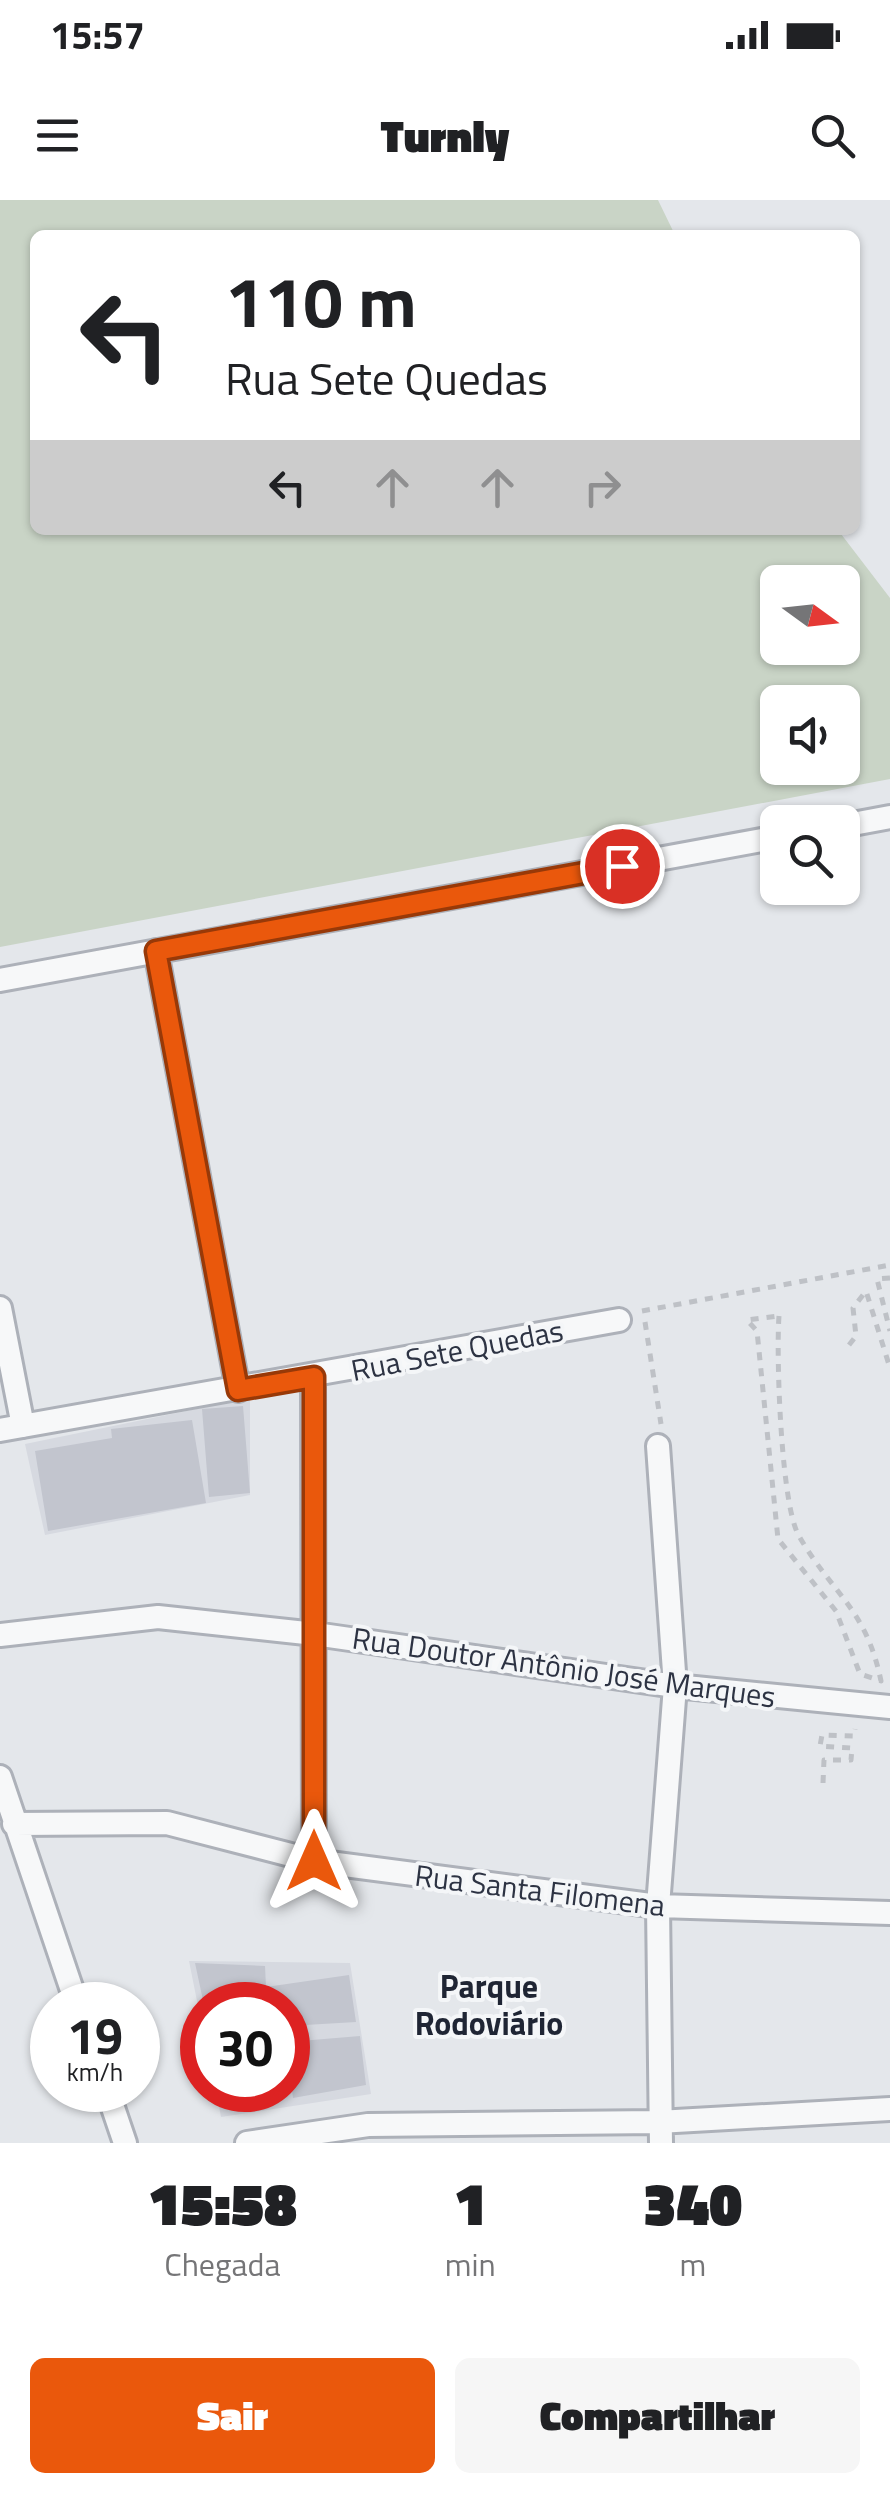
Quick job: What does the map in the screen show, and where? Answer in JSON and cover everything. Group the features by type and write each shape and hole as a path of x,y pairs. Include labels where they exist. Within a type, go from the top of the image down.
{"street":[{"path":"860,823 890,817"},
{"path":"0,980 760,841"},
{"path":"156,951 238,1390"},
{"path":"0,1308 12,1428"},
{"name":"Rua Sete Quedas","path":"12,1428 314,1377 626,1316"},
{"path":"314,1377 314,1861"},
{"path":"658,1446 674,1686 658,1906 659,2132"},
{"name":"Rua Doutor Antônio José Marques","path":"0,1634 158,1616 315,1634 674,1686 890,1707"},
{"path":"0,1777 70,1982"},
{"name":"Rua Santa Filomena","path":"14,1824 167,1823 314,1861 658,1906 890,1913"},
{"path":"246,2143 368,2126 659,2132 890,2109"},
{"path":"115,2112 126,2143"}],"path":[{"path":"626,1316 890,1265"},
{"path":"890,1278 877,1279 890,1331"},
{"path":"849,1344 856,1336 853,1308 866,1290 876,1334 890,1368"},
{"path":"626,1316 644,1321 653,1350 662,1431 658,1446"},
{"path":"779,1316 779,1395 796,1532 851,1604 873,1642 881,1680 860,1674 836,1611 778,1539 757,1332 747,1320 779,1316"},
{"path":"823,1783 824,1760 851,1760 852,1748 820,1746 822,1735 854,1736 856,1722 841,1721"}],"shaded area":[{"path":"250,1398 250,1495 45,1535 25,1444"},
{"path":"189,1961 350,1963 371,2094 310,2103 310,1982 193,1982"},
{"path":"220,2112 254,2112 221,2117"}],"green space":[{"path":"0,200 658,200 673,230 30,230 30,535 842,535 890,598 890,779 860,785 860,685 760,685 760,785 858,785 0,947"}],"building":[{"path":"243,1406 250,1493 209,1497 202,1409"},
{"path":"192,1420 206,1503 48,1531 35,1451 112,1438 111,1429"},
{"path":"195,1963 265,1966 266,1982 199,1982"},
{"path":"349,1975 356,2022 310,2025 310,1982 301,1982"},
{"path":"360,2036 366,2085 310,2095 310,2040"}],"district":[{"name":"Parque Rodoviário","path":"489,2004"}],"route":[{"path":"314,1861 314,1377 238,1390 156,951 622,866"}]}
